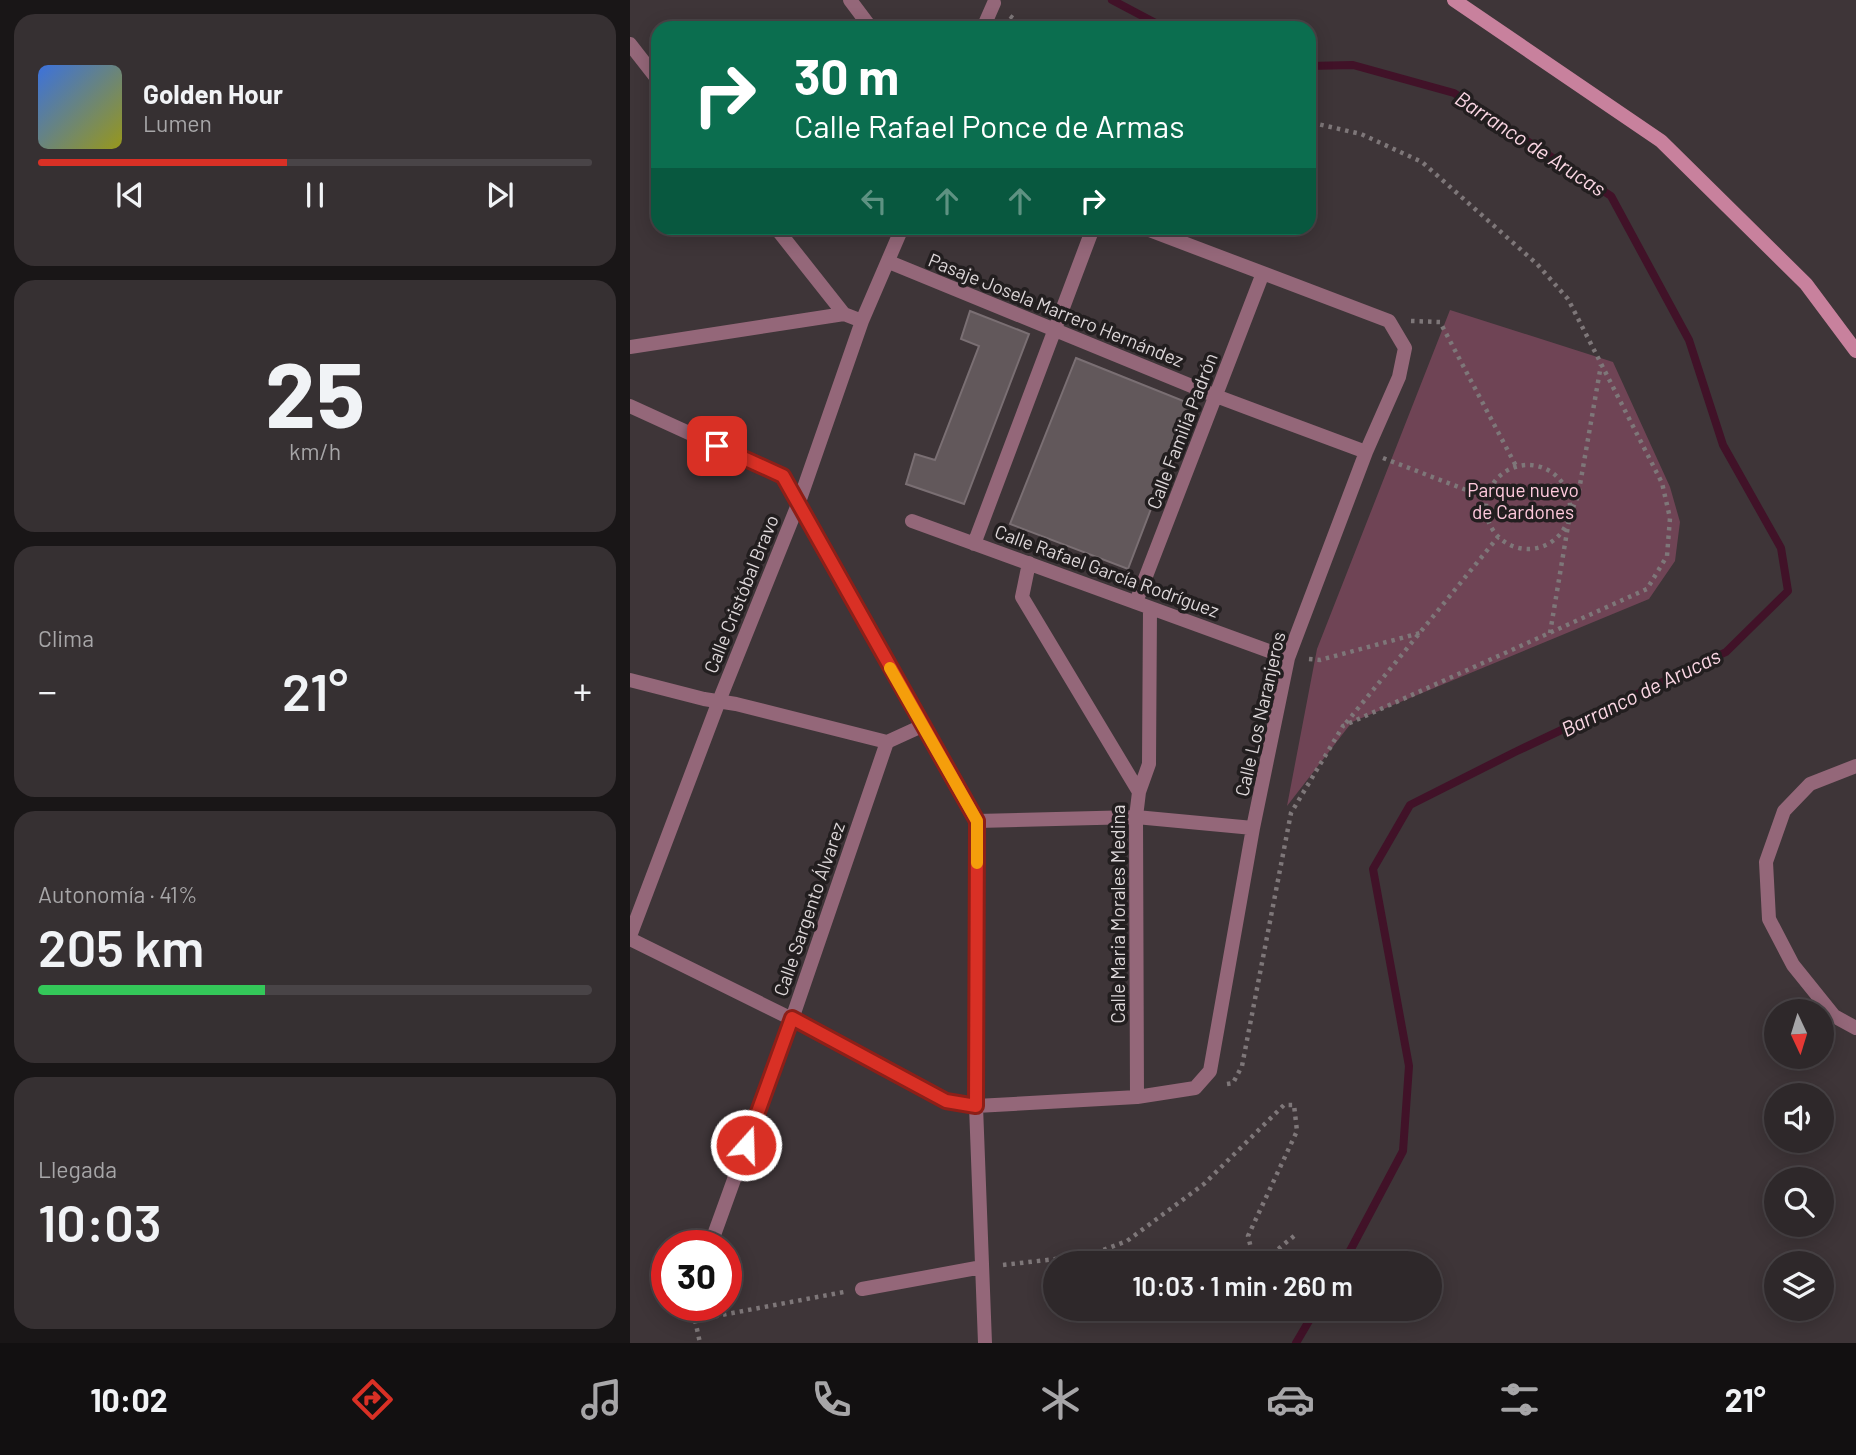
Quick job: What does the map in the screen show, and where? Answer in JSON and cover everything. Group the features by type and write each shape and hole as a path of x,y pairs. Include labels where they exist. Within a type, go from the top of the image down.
{"street":[{"path":"850,0 866,21"},
{"path":"1454,0 1661,141 1806,284 1856,351"},
{"path":"986,21 994,3"},
{"path":"630,44 651,71"},
{"path":"782,235 844,314"},
{"name":"Calle Cristóbal Bravo","path":"630,938 719,701 799,502 862,321 899,235"},
{"path":"975,544 1090,235"},
{"path":"1163,235 1389,321"},
{"name":"Pasaje Josela Marrero Hernández","path":"889,262 1216,396 1366,452"},
{"name":"Calle Familia Padrón","path":"1143,605 1216,396 1263,273"},
{"path":"630,347 844,314 862,321"},
{"name":"Calle Los Naranjeros","path":"1195,1088 1210,1070 1253,828 1288,658 1366,452 1399,377 1405,348 1389,321"},
{"path":"630,406 783,476 977,821 976,1106 985,1343"},
{"name":"Calle Rafael García Rodríguez","path":"912,521 1288,658"},
{"path":"1029,563 1022,597 1139,792"},
{"name":"Calle Maria Morales Medina","path":"1137,1097 1136,817 1139,792 1149,764 1143,605"},
{"path":"630,680 887,742 922,726"},
{"name":"Calle Sargento Álvarez","path":"716,1230 887,742"},
{"path":"1856,766 1810,784 1784,811 1766,862 1769,919 1793,965 1834,1016 1856,1028"},
{"path":"977,821 1136,817 1253,828"},
{"path":"630,938 792,1018 946,1101 976,1106 1137,1097 1195,1088"},
{"path":"862,1289 982,1267"}],"path":[{"path":"1316,123 1361,134 1422,162 1537,264 1568,299 1662,483 1670,518 1667,556 1647,589 1343,726"},
{"path":"1389,321 1440,322 1516,467"},
{"path":"1550,633 1570,514 1571,500 1566,486 1557,475 1544,468 1530,465 1516,467 1497,478 1487,498 1486,512 1490,526 1498,537 1509,545 1522,550 1535,550 1558,537 1566,527 1570,514 1578,496 1601,364"},
{"path":"1366,452 1487,498"},
{"path":"1195,1088 1233,1083 1242,1066 1291,813 1343,726 1498,537"},
{"path":"1288,658 1320,660 1420,633"},
{"path":"982,1267 1090,1255 1127,1241 1204,1184 1284,1105 1294,1105 1297,1131 1248,1236 1253,1256 1271,1255 1294,1236"},
{"path":"742,1311 862,1289"},
{"path":"695,1321 700,1343"}],"green space":[{"name":"Parque nuevo de Cardones","path":"1450,310 1613,362 1670,487 1680,522 1675,561 1649,599 1352,722 1287,806 1317,649"}],"building":[{"path":"970,311 1029,334 964,504 906,484 915,454 935,460 979,346 961,339"},
{"path":"1076,358 1191,404 1128,569 1010,524"}],"waterway":[{"name":"Barranco de Arucas","path":"1112,0 1152,21"},
{"name":"Barranco de Arucas","path":"1316,66 1353,65 1454,93 1611,196 1689,340 1723,445 1781,548 1788,591 1726,652 1410,805 1373,869 1409,1066 1403,1151 1350,1251"},
{"name":"Barranco de Arucas","path":"1296,1343 1309,1321"}],"slow traffic":[{"path":"890,668 977,821 977,863"}],"route":[{"path":"717,446 783,476 977,821 976,1106 946,1101 792,1018 746,1145"}]}
